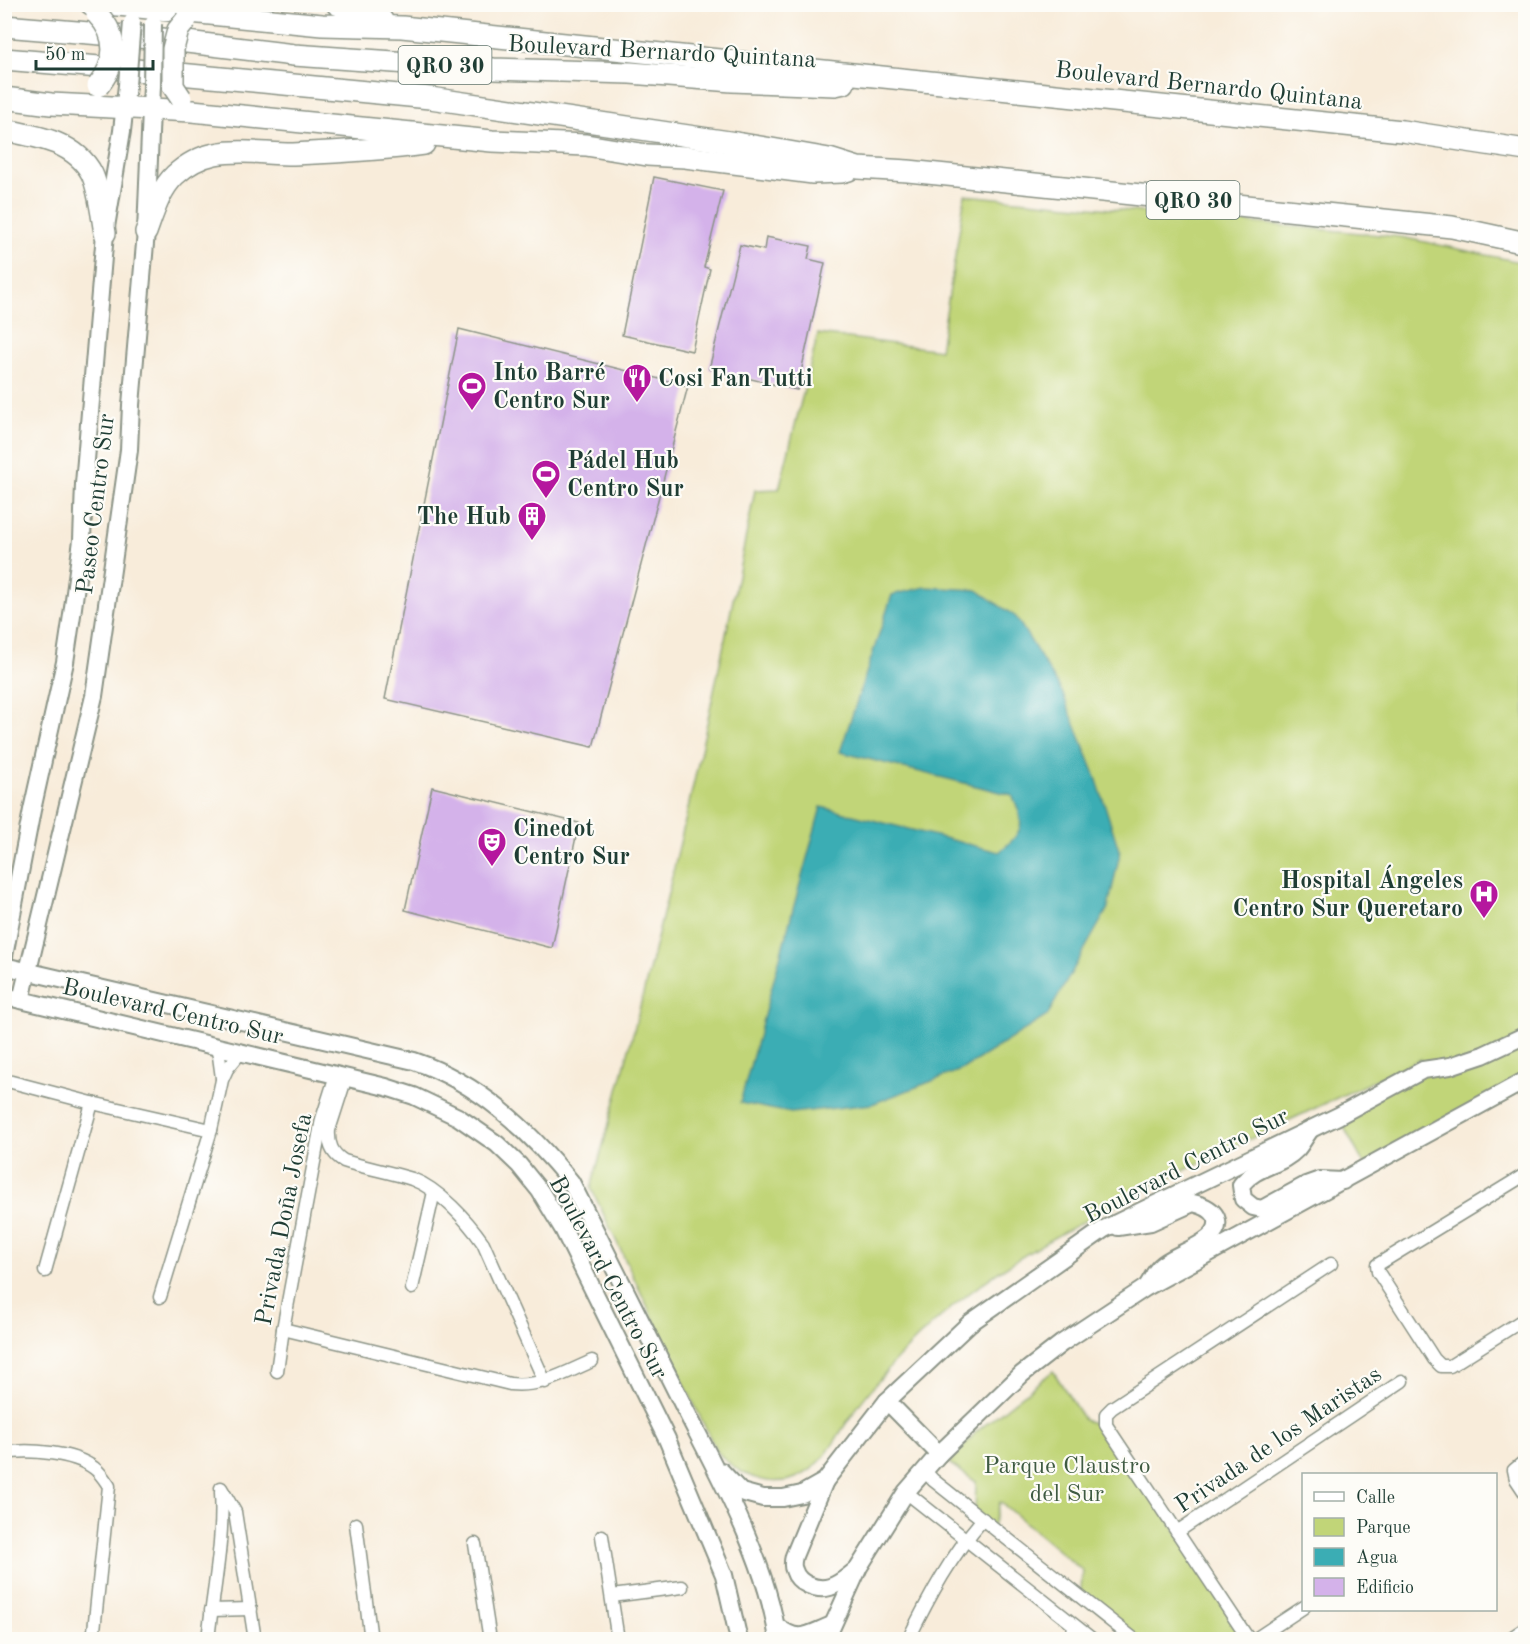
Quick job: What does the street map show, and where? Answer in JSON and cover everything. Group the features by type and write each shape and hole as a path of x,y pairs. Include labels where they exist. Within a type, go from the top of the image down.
{"highway":[{"name":"Boulevard Bernardo Quintana","path":"74,4 94,9 194,17 322,25 402,27 1390,129 1526,150"},
{"path":"337,4 402,27"},
{"path":"51,104 69,94 98,86 105,78 111,63 113,43 111,33 94,9"},
{"path":"187,105 173,86 173,49 178,30 194,17"},
{"name":"Boulevard Bernardo Quintana","path":"4,26 162,39 294,55 494,69 630,73 732,81 835,85 886,76"},
{"name":"QRO 30","path":"4,59 430,98 736,143 829,159 858,168 908,171 1452,227 1526,243"},
{"name":"QRO 30","path":"4,98 51,104 151,110 187,105 451,137 586,145 647,155 685,157 813,172 842,172 858,168"},
{"path":"4,130 41,137 57,143 83,161 93,176 105,233"},
{"path":"146,232 162,193 173,176 194,161 212,154 332,152 414,145 451,137"}],"street":[{"name":"Paseo Centro Sur","path":"6,948 9,916 65,663 82,540 84,484 105,233 127,85 143,12"},
{"name":"Paseo Centro Sur","path":"21,1000 94,696 129,450 146,232 152,85 143,12"},
{"path":"6,948 34,942"},
{"name":"Boulevard Centro Sur","path":"4,966 414,1061 452,1078 484,1098 523,1129 571,1182 710,1459 757,1560 772,1605 777,1633 800,1638 829,1632 860,1567 906,1492 924,1470 1022,1374 1062,1343 1145,1288 1523,1087"},
{"name":"Boulevard Centro Sur","path":"4,996 341,1076 414,1096 458,1117 497,1144 519,1165 540,1191 563,1229 667,1439 724,1575 739,1640"},
{"name":"Boulevard Centro Sur","path":"710,1459 741,1492 763,1498 783,1498 802,1494 825,1481 887,1401 970,1323 1104,1228 1423,1071 1450,1066 1483,1055 1526,1035"},
{"path":"216,1046 222,1080"},
{"path":"160,1297 211,1130 222,1080 241,1052"},
{"name":"Privada Doña Josefa","path":"341,1076 329,1130 329,1138 337,1157 344,1161 414,1180 434,1192"},
{"name":"Privada Doña Josefa","path":"278,1371 283,1329 322,1119 341,1076"},
{"path":"4,1080 211,1130"},
{"path":"45,1271 92,1102"},
{"path":"1311,1128 1297,1149 1250,1175 1241,1185 1243,1199 1253,1207 1262,1209 1320,1180 1343,1181"},
{"path":"1526,1174 1377,1265 1378,1272 1434,1359 1441,1366 1450,1366 1526,1318"},
{"path":"412,1288 434,1192 469,1223 483,1243 545,1382"},
{"path":"1104,1228 1151,1222 1193,1203 1204,1206 1215,1216 1217,1227 1212,1237 1160,1266 1145,1288"},
{"path":"1249,1640 1106,1425 1106,1414 1330,1264"},
{"path":"283,1329 510,1384 527,1386 545,1382 591,1361"},
{"name":"Privada de los Maristas","path":"1177,1532 1402,1381"},
{"path":"887,1401 939,1454"},
{"path":"4,1453 35,1451 78,1459 95,1468 110,1486 93,1640"},
{"path":"1526,1460 1514,1470 1516,1479 1526,1494"},
{"path":"924,1470 933,1480 1135,1640"},
{"path":"825,1481 794,1556 793,1568 797,1577 805,1584 825,1588 842,1582 860,1567"},
{"path":"208,1640 221,1550 221,1488 235,1512 255,1640"},
{"path":"906,1492 1093,1640"},
{"path":"908,1640 926,1605 966,1539 983,1519"},
{"path":"356,1524 371,1640"},
{"path":"602,1536 618,1640"},
{"path":"476,1544 490,1640"},
{"path":"612,1596 682,1587"},
{"path":"1254,1640 1302,1608"},
{"path":"211,1610 251,1609"},
{"path":"1067,1640 1076,1627"},
{"path":"1508,1640 1526,1628"}],"green space":[{"path":"965,195 1401,237 1525,263 1525,1080 1366,1168 1338,1116 1422,1071 1421,1059 1221,1153 1084,1221 1037,1247 993,1276 923,1333 865,1397 825,1455 812,1469 792,1479 768,1481 744,1473 724,1459 716,1450 591,1188 660,928 720,665 755,490 779,489 818,334 940,350"},
{"name":"Parque Claustro del Sur","path":"1053,1371 1084,1420 1104,1426 1249,1639 1135,1639 1080,1596 1083,1571 1000,1502 993,1526 975,1513 976,1482 949,1463 976,1432"}],"water":[{"path":"925,587 977,590 1016,617 1062,692 1096,777 1120,853 1108,908 1047,1016 961,1070 872,1104 791,1113 740,1103 821,807 999,852 1018,833 1021,820 1012,795 840,752 892,595"}],"building":[{"path":"654,177 723,191 704,267 710,269 692,351 622,335"},
{"path":"766,237 811,246 808,259 825,263 797,390 709,369 740,245 764,250"},
{"name":"The Hub","path":"459,329 688,386 593,747 385,699"},
{"name":"Cinedot Centro Sur","path":"432,787 579,823 552,948 405,910"}],"place":[{"name":"Cosi Fan Tutti","path":"637,404"},
{"name":"Into Barré Centro Sur","path":"472,412"},
{"name":"Pádel Hub Centro Sur","path":"546,500"},
{"name":"The Hub","path":"532,542"},
{"name":"Cinedot Centro Sur","path":"492,868"},
{"name":"Hospital Ángeles Centro Sur Queretaro","path":"1484,920"}]}
